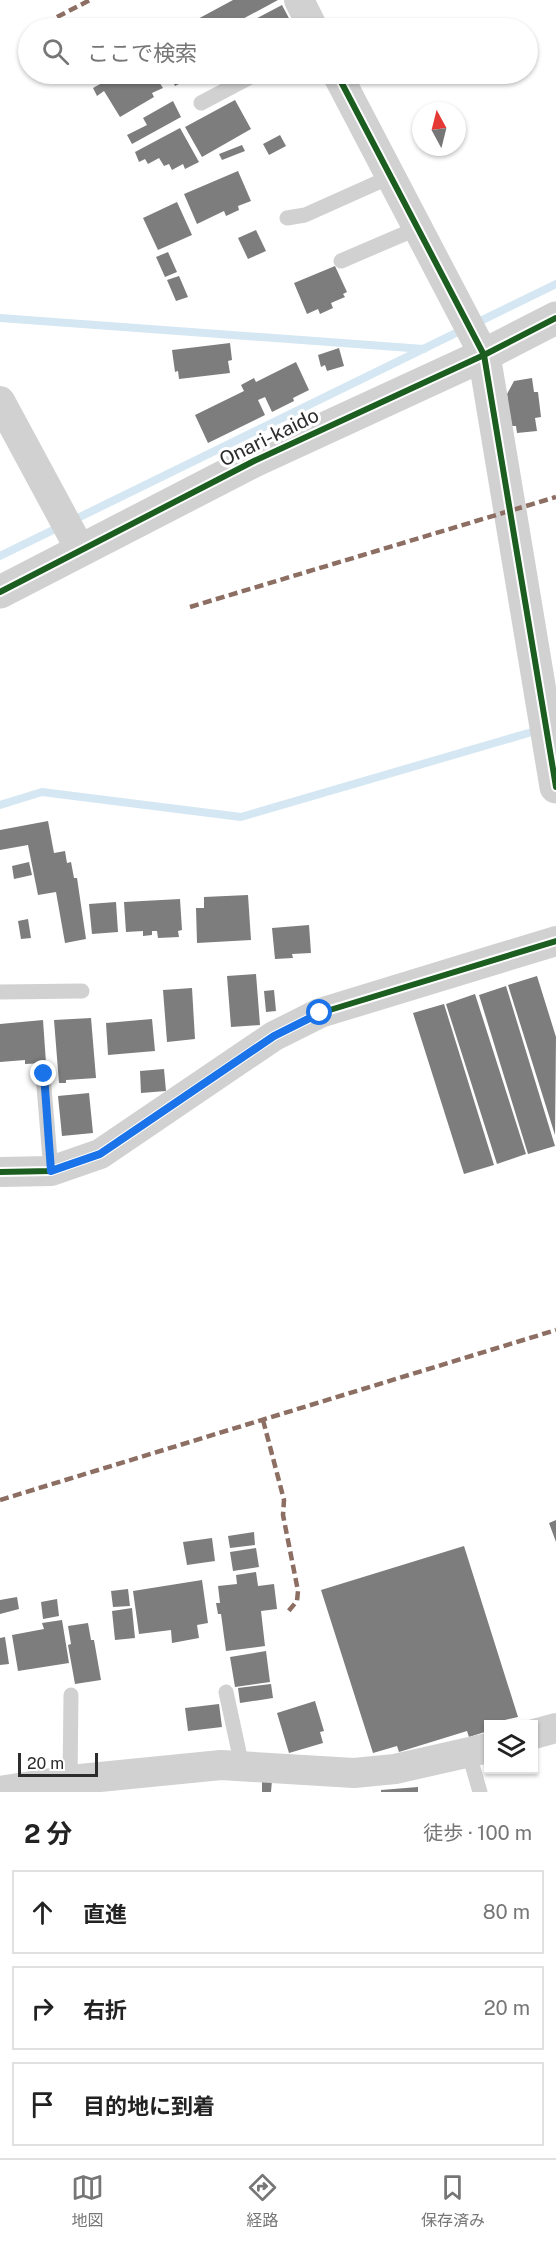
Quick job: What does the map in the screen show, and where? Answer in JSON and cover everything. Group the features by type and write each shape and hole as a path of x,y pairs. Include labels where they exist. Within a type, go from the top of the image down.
{"street":[{"path":"299,0 308,18"},
{"path":"342,84 484,355 556,787"},
{"name":"Onari-kaido","path":"0,592 254,461 484,355 556,318"},
{"path":"0,401 81,551"},
{"path":"0,1172 51,1171 100,1154 274,1036 320,1013 556,941"},
{"path":"538,1733 556,1728"},
{"path":"0,1791 70,1780 221,1765 354,1773 395,1769 479,1751"}],"lane":[{"path":"201,104 238,84"},
{"path":"287,218 305,215 390,177"},
{"path":"341,261 418,228"},
{"path":"0,992 82,991"},
{"path":"44,1074 51,1171"},
{"path":"226,1692 242,1766"},
{"path":"70,1780 71,1695"},
{"path":"479,1751 480,1792"}],"building":[{"path":"233,0 278,0 245,18 200,18"},
{"path":"282,5 289,18 257,18"},
{"path":"100,84 160,84 163,88 152,93 154,97 120,117 104,91 97,96 93,88"},
{"path":"235,100 251,129 202,157 185,127"},
{"path":"173,101 181,117 132,144 127,135 147,125 143,118"},
{"path":"180,128 199,162 185,169 183,164 172,170 169,164 164,166 159,158 148,164 145,159 139,162 135,152"},
{"path":"280,135 286,146 269,155 263,144"},
{"path":"242,145 245,151 222,160 219,154"},
{"path":"238,171 251,201 238,206 239,210 226,216 224,211 197,224 184,194"},
{"path":"177,202 192,235 158,250 143,218"},
{"path":"256,230 266,251 248,259 238,238"},
{"path":"168,252 177,272 165,277 156,257"},
{"path":"335,266 347,292 343,294 345,297 331,303 333,308 320,314 318,309 307,314 294,283"},
{"path":"179,276 188,297 176,301 167,280"},
{"path":"230,343 232,360 228,361 230,373 179,379 178,371 175,372 172,350"},
{"path":"339,348 344,366 327,371 325,365 321,367 318,355"},
{"path":"296,362 309,390 272,412 265,397 258,400 265,415 208,443 195,415 244,391 241,385 254,378 256,382"},
{"path":"532,378 534,392 538,392 541,417 535,418 537,431 517,433 516,426 511,426 507,394 514,381"},
{"path":"48,821 54,853 65,851 67,863 71,862 74,878 77,878 86,939 65,943 56,892 38,895 28,845 0,850 0,830"},
{"path":"29,862 32,875 14,879 12,866"},
{"path":"248,895 251,940 197,943 196,908 204,908 204,897"},
{"path":"180,899 182,930 178,931 179,937 158,938 157,931 152,931 152,935 143,936 143,931 126,932 124,902"},
{"path":"116,902 118,932 92,934 89,904"},
{"path":"28,919 31,938 21,939 18,921"},
{"path":"309,925 311,953 292,954 293,958 275,959 272,928"},
{"path":"256,974 260,1025 231,1027 227,976"},
{"path":"537,976 556,1037 555,1135 508,985"},
{"path":"506,986 555,1146 528,1154 479,995"},
{"path":"192,988 195,1039 167,1042 163,990"},
{"path":"274,990 276,1011 266,1012 264,991"},
{"path":"475,994 526,1154 497,1164 446,1004"},
{"path":"444,1004 494,1165 464,1174 413,1013"},
{"path":"91,1018 96,1078 66,1080 66,1083 59,1083 54,1020"},
{"path":"152,1019 155,1051 108,1055 106,1023"},
{"path":"43,1020 46,1063 25,1064 25,1060 0,1062 0,1024"},
{"path":"164,1069 166,1091 141,1093 140,1071"},
{"path":"89,1093 93,1133 62,1136 58,1096"},
{"path":"556,1520 556,1542 549,1523"},
{"path":"254,1532 255,1545 230,1548 228,1536"},
{"path":"212,1538 215,1561 187,1565 183,1542"},
{"path":"464,1546 518,1717 505,1720 484,1720 484,1732 469,1737 467,1731 399,1752 397,1746 373,1753 321,1590"},
{"path":"256,1548 259,1567 233,1571 230,1552"},
{"path":"256,1572 258,1586 274,1584 277,1609 261,1611 265,1646 226,1651 221,1614 218,1614 216,1603 220,1603 218,1586 237,1584 236,1575"},
{"path":"202,1580 208,1623 197,1625 199,1638 172,1643 171,1630 139,1634 133,1591"},
{"path":"128,1589 130,1606 113,1607 111,1591"},
{"path":"17,1597 19,1609 0,1614 0,1600"},
{"path":"57,1599 59,1616 43,1619 41,1602"},
{"path":"132,1608 135,1638 115,1640 112,1611"},
{"path":"62,1620 69,1663 18,1671 12,1635 44,1629 42,1623"},
{"path":"88,1623 91,1640 94,1640 101,1680 75,1684 68,1645 71,1644 68,1626"},
{"path":"5,1637 9,1664 0,1665 0,1638"},
{"path":"266,1651 270,1682 235,1687 230,1657"},
{"path":"271,1684 273,1698 240,1703 238,1688"},
{"path":"315,1701 324,1731 320,1732 323,1743 289,1753 277,1713"},
{"path":"219,1704 222,1727 188,1731 185,1708"},
{"path":"262,1780 272,1780 271,1792 262,1792"},
{"path":"418,1787 418,1792 381,1792 381,1790"}],"waterway":[{"path":"0,556 556,284"},
{"path":"0,318 424,349"},
{"path":"0,805 42,792 241,817 532,732 538,737"}],"marked path":[{"path":"57,17 90,0"},
{"path":"190,607 556,497"},
{"path":"0,1500 556,1330"},
{"path":"263,1420 284,1500 283,1515 298,1591 297,1601 286,1614"}],"cycle path":[{"path":"342,84 484,355 556,787"},
{"path":"0,592 254,461 484,355 556,318"},
{"path":"0,1172 51,1171 100,1154 274,1036 320,1013 556,941"}],"route":[{"path":"44,1074 51,1171 100,1154 274,1036 320,1013"}]}
